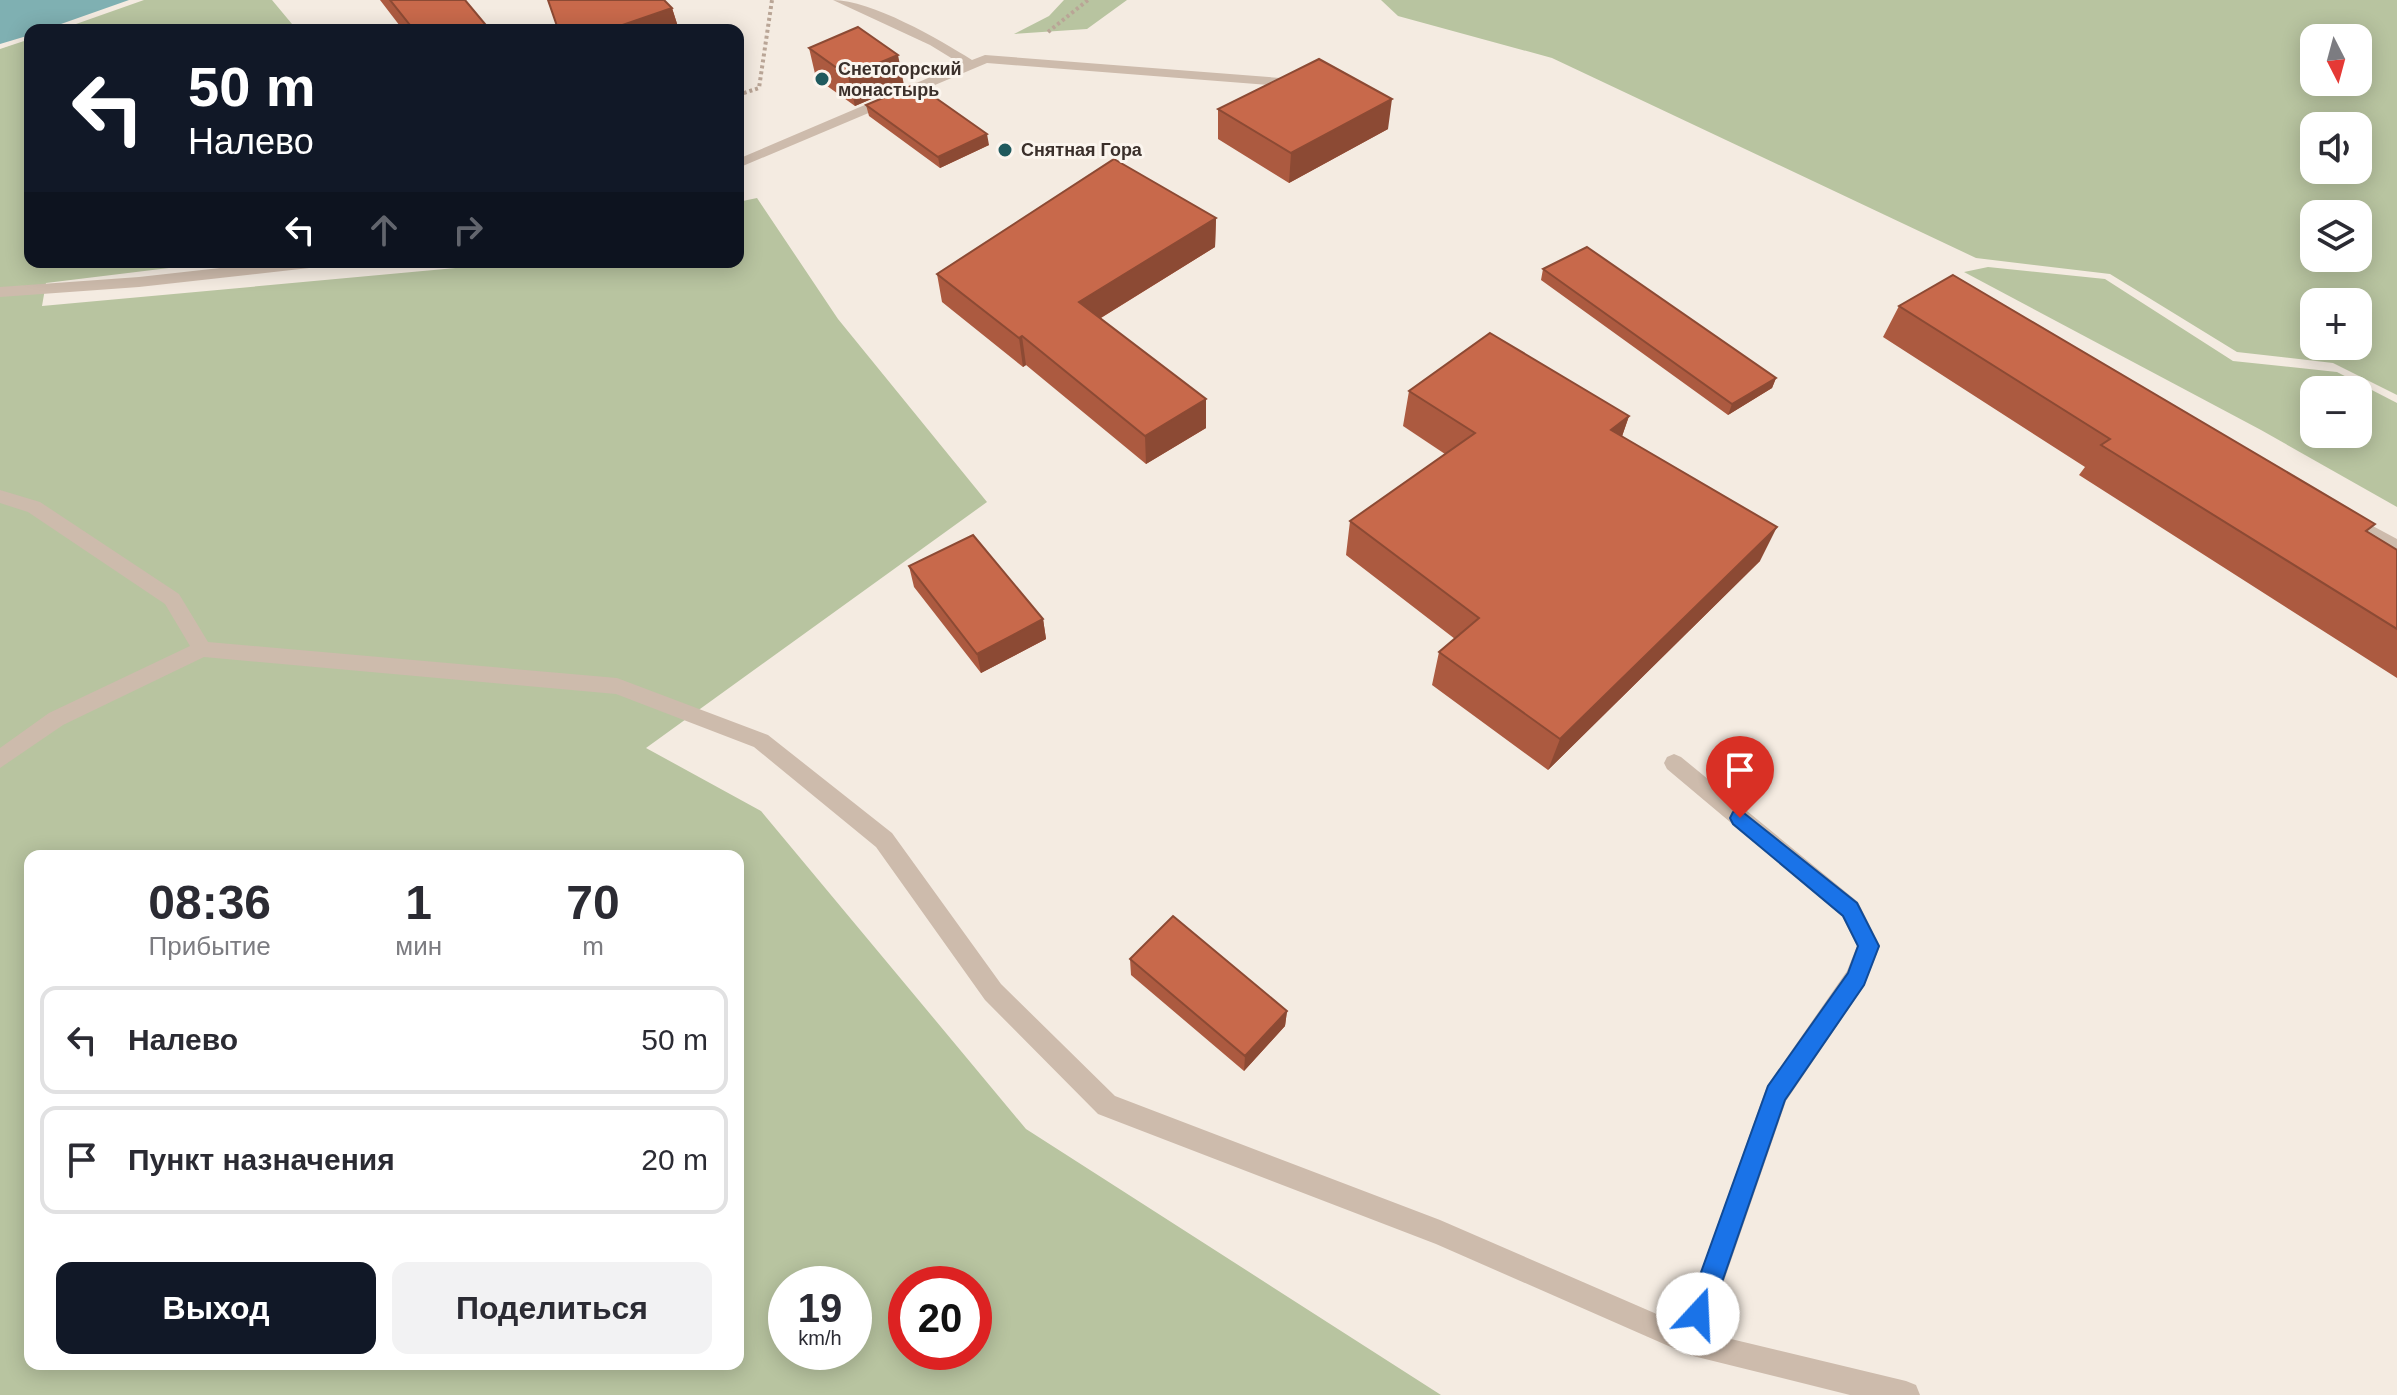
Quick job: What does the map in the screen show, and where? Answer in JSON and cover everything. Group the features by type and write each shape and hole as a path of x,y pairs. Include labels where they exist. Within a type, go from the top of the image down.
{"lane":[{"path":"839,0 935,42 971,65"},
{"path":"744,161 985,59 1294,83"},
{"path":"0,292 139,282 264,268"},
{"path":"0,496 34,507 172,599 202,649"},
{"path":"2330,509 2397,547"},
{"path":"0,759 56,719 202,649 617,686 761,741 884,840 993,992 1107,1105 1440,1233 1689,1342 1906,1395"},
{"path":"1674,763 1850,909 1869,946 1856,978 1776,1094 1689,1342"}],"path":[{"path":"744,93 759,88 772,0"}],"green space":[{"path":"144,0 272,0 292,24 76,24"},
{"path":"1064,0 1127,0 1087,29 1014,34 1049,16"},
{"path":"1381,0 2397,0 2397,395 2372,382 2372,376 2359,376 2333,363 2307,360 2372,360 2372,288 2300,288 2300,359 2237,352 2110,274 1976,258 1552,58 1398,16"},
{"path":"24,41 24,268 169,268 46,283 42,306 457,268 744,268 744,201 757,198 838,319 987,502 646,748 761,811 1026,1129 1441,1395 0,1395 0,49"},
{"path":"1988,267 2105,279 2233,361 2337,372 2345,376 2300,376 2300,448 2372,448 2372,390 2397,403 2397,507 2261,430 1964,272"}],"water":[{"path":"0,0 129,0 61,24 24,24 24,37 0,44"}],"building":[{"path":"390,0 465,0 485,24 409,24"},
{"path":"548,0 664,0 672,8 625,24 556,24"},
{"path":"858,27 898,55 848,76 809,48"},
{"path":"1319,59 1392,99 1291,153 1218,109"},
{"path":"916,84 987,134 938,157 866,105"},
{"path":"1114,159 1216,218 1079,302 1206,399 1145,436 1022,336 1019,338 937,274"},
{"path":"1587,247 1776,378 1732,404 1543,269"},
{"path":"1953,275 2375,524 2366,531 2397,550 2397,629 2101,445 2110,439 1899,306"},
{"path":"1490,333 1629,416 1611,430 1777,527 1560,739 1439,652 1479,618 1350,521 1475,433 1409,391"},
{"path":"973,535 1043,619 977,654 909,566"},
{"path":"1173,916 1287,1011 1245,1056 1130,959"}],"place":[{"name":"Снетогорский монастырь","path":"822,79"},
{"name":"Снятная Гора","path":"1005,150"}],"route":[{"path":"1698,1314 1776,1094 1856,978 1869,946 1850,909 1740,818"}]}
